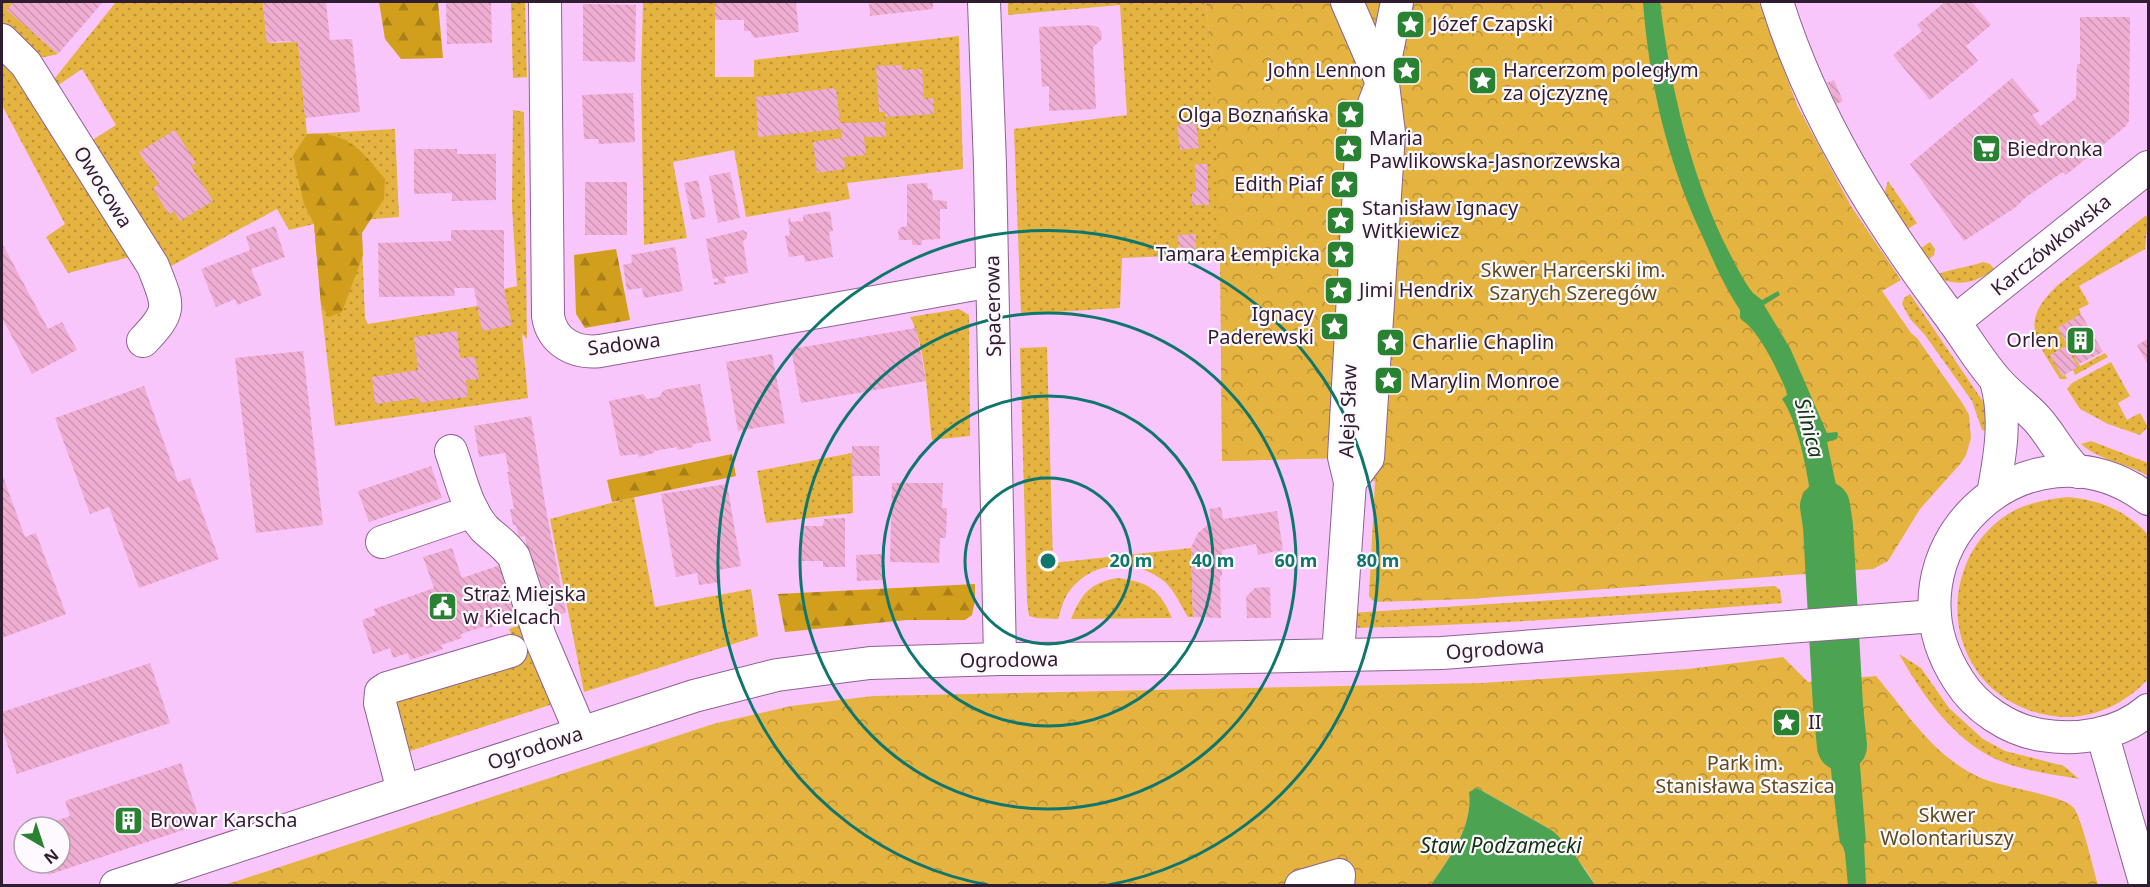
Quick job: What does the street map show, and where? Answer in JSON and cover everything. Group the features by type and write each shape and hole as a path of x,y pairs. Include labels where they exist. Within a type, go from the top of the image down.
{"street":[{"name":"Sadowa","path":"546,2 548,316 552,330 564,343 590,352 600,351 992,281"},
{"name":"Spacerowa","path":"984,2 990,165 1000,659"},
{"path":"1373,2 1360,30 1382,83"},
{"name":"Aleja Sław","path":"1338,655 1350,482 1344,457 1362,135 1382,83 1390,41 1373,2"},
{"path":"1777,2 1802,70 1858,183 1877,214 1996,381 2038,420 2078,472"},
{"name":"Owocowa","path":"2,40 26,64 153,266 166,310 160,322 143,341"},
{"name":"Karczówkowska","path":"1954,322 2148,167"},
{"path":"1993,494 2000,455 2002,423 2000,394 1996,381"},
{"path":"451,450 473,511 485,528 506,546 514,557 540,637 581,733"},
{"path":"2148,499 2112,479 2078,472 2055,472 2035,476 1993,494 1968,516 1946,548 1935,585 1935,616 1940,644 1949,666 1962,687 1983,708 2008,724 2034,734 2072,738 2103,733 2128,723 2148,711"},
{"path":"382,542 473,511"},
{"name":"Ogrodowa","path":"116,885 694,696 777,675 870,663 1442,653 1935,616"},
{"path":"403,791 380,703 381,692 387,688 511,651"},
{"path":"2103,733 2146,885"},
{"path":"1301,885 1339,875 1338,885"}],"green space":[{"path":"2,2 14,2 7,10 58,54 40,58 29,44 2,22"},
{"path":"116,2 263,2 267,43 298,42 307,134 395,129 399,217 361,220 365,318 368,324 477,306 504,289 517,286 512,207 513,110 524,112 527,339 522,334 528,398 335,426 314,224 289,230 277,209 162,271 88,143 116,125 82,69 54,88 51,83"},
{"path":"379,2 438,2 443,58 401,59 385,39"},
{"path":"511,2 525,2 527,77 513,78"},
{"path":"643,2 715,2 715,77 754,77 754,60 959,36 963,169 847,183 850,199 746,217 734,150 673,162 687,238 644,245 641,78"},
{"path":"1008,2 1206,2 1212,69 1335,458 1222,461 1220,254 1122,258 1120,308 1021,314 1014,129 1127,115 1120,5 1008,15"},
{"name":"Skwer Harcerski im. Szarych Szeregów","path":"1206,2 1759,2 1797,105 1851,206 1901,280 1882,291 1969,415 1971,438 1966,455 1920,509 1888,561 1873,569 1469,599 1374,602 1369,596 1375,481 1334,482 1335,458 1222,461 1221,254 1215,106"},
{"path":"2,57 10,64 130,257 68,273 46,237 65,224 2,105"},
{"path":"307,134 321,134 344,139 360,151 385,179 384,199 362,233 363,255 342,312 329,317 321,305 314,224 304,204 293,156"},
{"path":"1888,181 1917,223 1908,229 1921,248 1930,242 1935,249 1934,255 1922,265 1884,195"},
{"path":"2145,216 2148,217 2145,249 2079,286 2089,304 2079,309 2081,314 2058,328 2080,366 2105,353 2108,357 2075,375 2073,370 2078,367 2062,376 2065,375 2067,379 2060,379 2038,342 2035,321 2038,310 2058,285"},
{"path":"616,249 630,320 585,328 576,314 574,255"},
{"path":"1983,262 1990,264 1994,269 1973,281 1958,283 1935,276 1947,271"},
{"path":"1910,294 1984,403 1991,433 1982,430 1972,401 1925,335 1910,319 1902,304 1904,298"},
{"path":"959,309 969,315 970,436 932,440 923,359 920,343 910,317"},
{"path":"1047,347 1053,563 1191,548 1193,617 1188,617 1165,582 1153,574 1127,566 1101,568 1078,582 1066,596 1058,619 1029,616 1020,348"},
{"path":"2111,362 2130,396 2118,403 2127,420 2140,413 2148,427 2140,435 2108,424 2080,409 2067,389 2072,383"},
{"path":"2091,441 2148,463 2148,476 2088,450 2081,444"},
{"path":"852,453 853,513 766,523 757,471"},
{"path":"732,454 736,476 612,502 607,480"},
{"path":"634,497 655,607 751,589 758,636 584,692 550,519"},
{"path":"2068,497 2112,508 2131,519 2148,535 2148,679 2122,701 2101,711 2079,716 2059,717 2018,706 2003,697 1982,677 1967,654 1959,628 1958,600 1963,574 1974,549 1991,527 2021,507"},
{"path":"1117,578 1137,582 1152,589 1162,600 1172,618 1071,619 1088,591 1100,583"},
{"path":"975,584 972,615 965,620 907,620 785,632 778,594"},
{"path":"1775,586 1780,590 1782,603 1512,622 1350,628 1350,613"},
{"path":"526,623 559,702 404,753 394,699 521,659 509,629"},
{"path":"1899,654 1921,668 1949,708 1983,739 2005,751 2064,766 2079,779 2011,765 1975,747 1945,720 1920,688"},
{"name":"Park im. Stanisława Staszica","path":"1783,657 1808,682 1876,676 1936,747 1964,769 1981,778 2044,795 2073,807 2084,832 2098,885 1595,885 1585,869 1553,831 1477,788 1469,793 1467,818 1458,842 1431,885 222,886 713,724 791,706 873,696 1482,683 1688,669"}],"water":[{"path":"1643,2 1660,2 1664,34 1684,131 1716,225 1753,293 1762,300 1778,291 1780,295 1764,305 1790,348 1827,433 1837,432 1838,434 1837,439 1827,442 1836,485 1847,571 1821,573 1804,458 1791,415 1782,399 1787,395 1786,390 1761,341 1740,318 1740,310 1714,263 1678,177 1655,91"},
{"path":"1858,677 1858,684 1847,708 1850,709 1860,765 1866,843 1864,843 1866,885 1848,886 1845,853 1840,843 1823,697 1829,680"},
{"name":"Staw Podzamecki","path":"1477,788 1553,831 1570,848 1595,885 1431,885 1458,842 1467,818 1469,792"}],"building":[{"path":"14,2 103,2 58,54 7,10"},
{"path":"263,2 326,2 330,40 352,39 360,112 305,118 298,42 267,43"},
{"path":"446,2 491,2 492,43 447,44"},
{"path":"715,2 796,3 799,32 754,38 750,31 744,31 744,20 715,20"},
{"path":"869,2 933,2 933,9 870,16"},
{"path":"1945,2 1972,2 1991,25 1966,46 1978,61 1930,100 1893,55 1922,31 1917,25"},
{"path":"583,4 636,5 635,62 583,61"},
{"path":"2080,17 2130,17 2129,121 2126,126 2066,175 2063,172 2025,198 2016,207 1964,241 1910,164 2012,78 2040,111 2032,115 2041,126 2076,98 2077,64 2080,64"},
{"path":"1090,25 1098,27 1102,33 1101,40 1093,47 1096,109 1049,111 1049,86 1042,87 1039,27"},
{"path":"902,65 902,70 922,69 924,99 933,98 934,114 885,117 885,112 879,112 876,66"},
{"path":"1834,80 1843,101 1836,104 1827,83"},
{"path":"836,88 840,123 885,122 886,137 864,137 866,155 844,157 845,169 817,173 813,142 842,138 841,129 758,137 756,97"},
{"path":"633,93 635,142 598,144 599,139 584,139 582,95"},
{"path":"1196,123 1199,148 1180,150 1177,125"},
{"path":"175,130 196,163 191,166 213,201 180,221 174,211 169,215 153,188 159,184 139,152"},
{"path":"414,149 457,149 457,154 496,154 496,200 452,201 452,193 414,194"},
{"path":"1195,164 1207,164 1209,205 1192,205 1192,192 1196,192"},
{"path":"730,172 740,218 718,223 709,176"},
{"path":"698,180 706,217 692,220 684,183"},
{"path":"585,182 627,182 627,235 585,235"},
{"path":"927,183 928,189 932,189 933,200 947,201 947,209 940,209 940,239 922,240 922,245 912,245 912,240 899,240 898,230 907,226 907,184"},
{"path":"830,211 833,231 829,232 833,257 805,262 804,255 789,257 785,236 790,235 788,218 791,222 803,221 803,215"},
{"path":"275,226 285,257 251,269 262,295 237,305 235,299 216,307 201,269 250,250 246,236"},
{"path":"451,230 504,230 504,289 512,325 482,331 474,288 454,288 455,296 379,297 378,243 451,241"},
{"path":"743,230 747,233 747,238 743,241 748,273 724,277 726,283 714,285 714,282 718,282 717,278 713,279 706,239"},
{"path":"1196,234 1196,249 1179,250 1178,235"},
{"path":"2,243 48,329 62,322 77,350 32,374 2,318"},
{"path":"675,247 683,291 644,298 642,288 627,290 623,265 632,263 631,255"},
{"name":"Orlen","path":"2081,314 2103,352 2079,364 2058,328"},
{"path":"916,328 926,381 801,403 791,349"},
{"path":"457,331 460,358 475,357 479,379 466,380 468,397 420,403 419,398 375,404 372,377 418,370 414,337"},
{"path":"2148,339 2148,365 2137,345"},
{"path":"2066,346 2078,367 2062,376 2050,355"},
{"path":"303,351 323,525 256,533 235,358"},
{"path":"772,354 785,423 738,431 726,362"},
{"path":"700,384 711,441 693,444 693,447 678,450 677,447 654,451 654,453 639,457 638,454 620,456 609,401 643,394 647,399 659,397 664,390"},
{"path":"144,386 178,482 190,478 219,559 139,588 109,507 90,514 55,418"},
{"path":"531,416 566,613 546,618 532,578 525,536 519,537 516,525 513,525 510,509 514,509 505,453 479,457 474,426"},
{"path":"852,446 879,446 880,476 852,476"},
{"path":"431,466 442,498 369,522 358,491"},
{"path":"2,474 25,537 36,533 66,614 2,638"},
{"path":"892,483 943,483 942,508 947,508 946,538 940,538 939,563 890,562"},
{"path":"727,484 741,566 719,570 721,582 699,585 697,573 676,577 661,494"},
{"path":"1221,507 1223,519 1277,511 1283,550 1258,555 1256,544 1222,550 1221,618 1193,617 1191,548 1198,533 1211,522 1209,509"},
{"path":"845,518 845,567 823,567 823,561 802,561 802,526 823,526 824,519"},
{"path":"452,548 462,578 509,562 527,615 486,629 485,626 461,634 462,638 441,645 443,649 410,660 408,653 393,658 390,648 373,654 362,620 376,615 374,609 434,588 423,557"},
{"path":"882,554 883,580 857,581 856,555"},
{"path":"1270,587 1271,618 1247,618 1246,597 1255,588"},
{"path":"150,663 170,723 17,774 2,728 2,712"},
{"name":"Browar Karscha","path":"181,763 201,824 72,867 72,815 70,815 65,801"}],"waterway":[{"name":"Silnica","path":"1825,506 1842,746"}],"place":[{"name":"Józef Czapski","path":"1411,24"},
{"name":"John Lennon","path":"1407,70"},
{"name":"Harcerzom poległym za ojczyznę","path":"1482,81"},
{"name":"Olga Boznańska","path":"1350,115"},
{"name":"Maria Pawlikowska-Jasnorzewska","path":"1348,149"},
{"name":"Biedronka","path":"1986,149"},
{"name":"Edith Piaf","path":"1344,184"},
{"name":"Stanisław Ignacy Witkiewicz","path":"1341,220"},
{"name":"Tamara Łempicka","path":"1341,254"},
{"name":"Jimi Hendrix","path":"1338,290"},
{"name":"Ignacy Paderewski","path":"1335,326"},
{"name":"Orlen","path":"2080,340"},
{"name":"Charlie Chaplin","path":"1391,342"},
{"name":"Marylin Monroe","path":"1389,381"},
{"name":"Straż Miejska w Kielcach","path":"442,606"},
{"name":"II","path":"1787,722"},
{"name":"Browar Karscha","path":"129,820"}],"park label":[{"name":"Skwer Wolontariuszy","path":"1947,826"}]}
